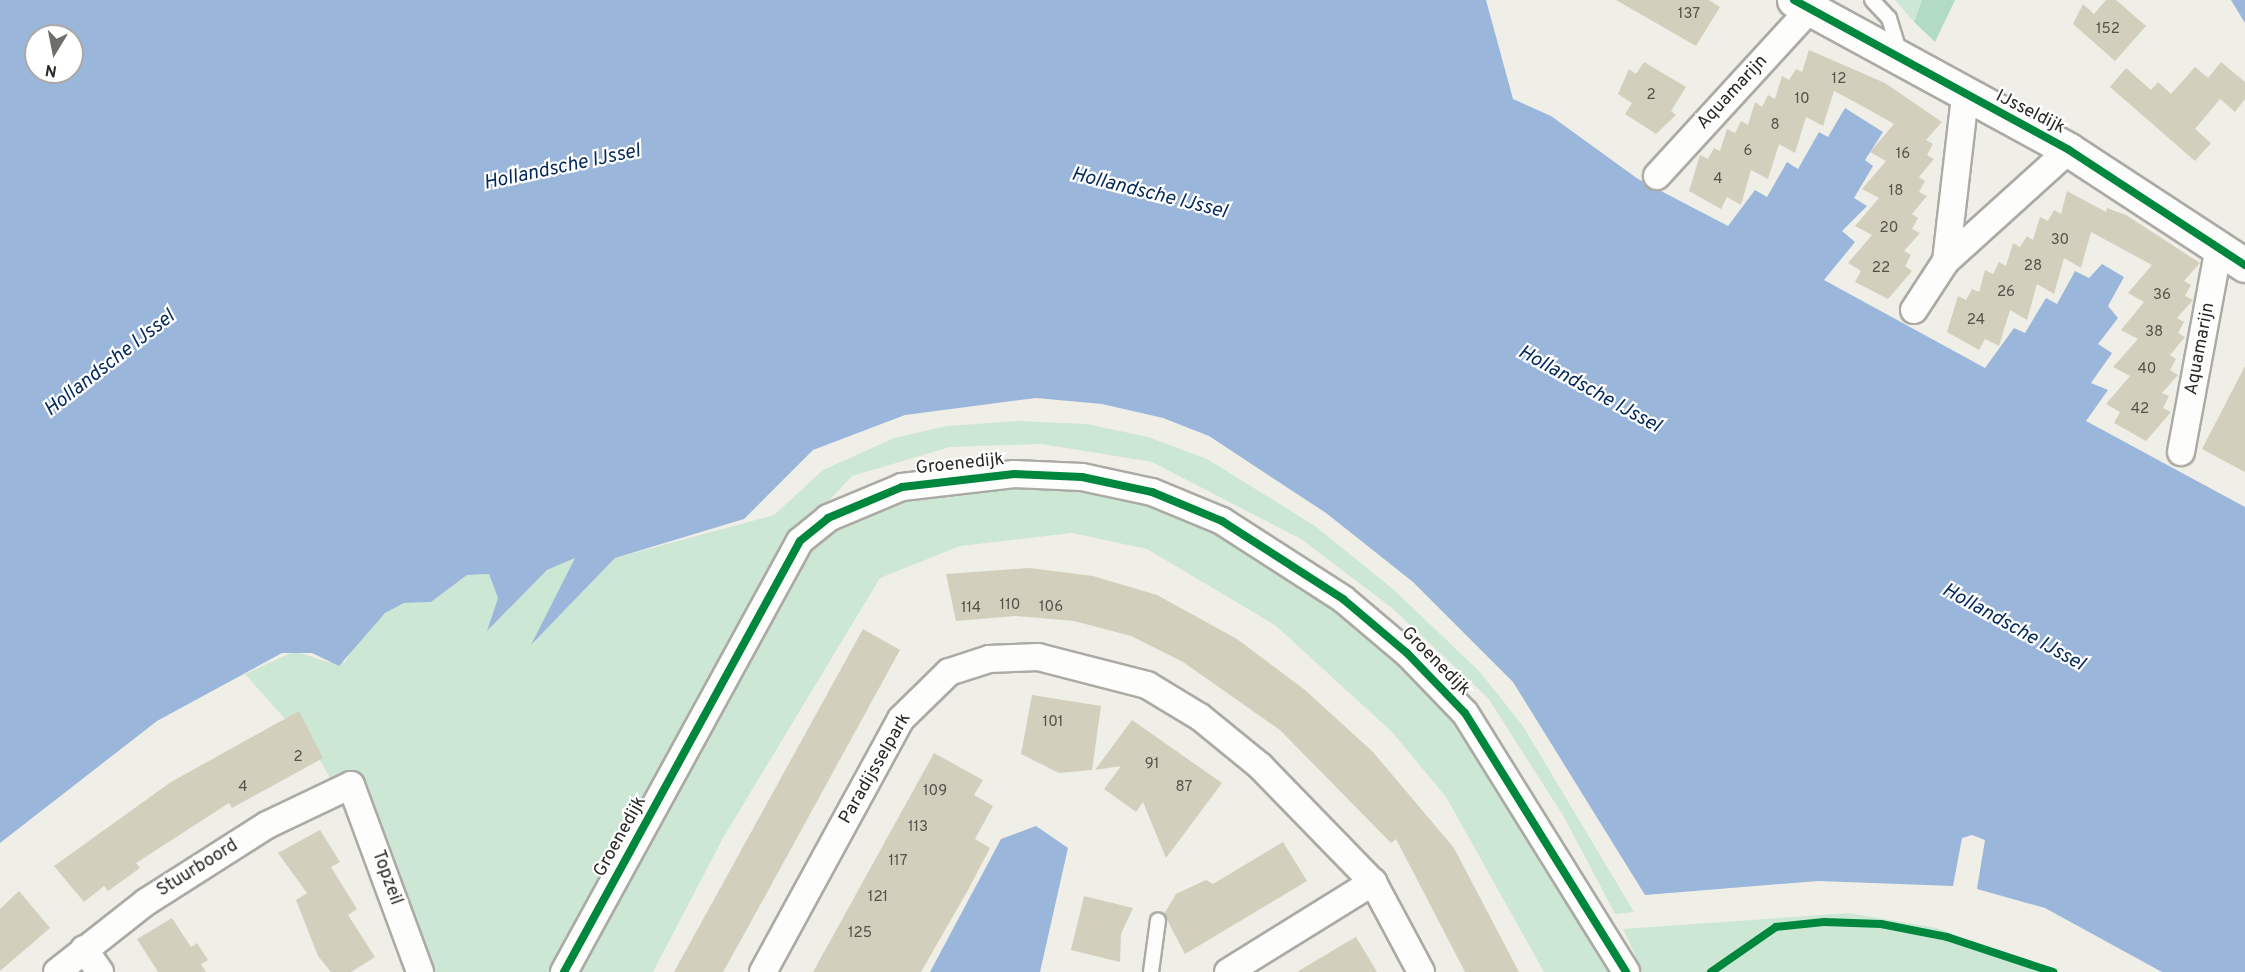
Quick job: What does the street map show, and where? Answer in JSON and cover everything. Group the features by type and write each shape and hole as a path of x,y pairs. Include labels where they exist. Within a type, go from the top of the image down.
{"street":[{"name":"IJsseldijk","path":"1801,5 1902,62 2069,150 2219,246 2245,266"},
{"name":"Aquamarijn","path":"1657,176 1801,5"},
{"path":"1946,261 1965,96"},
{"path":"1914,310 1946,261 2069,150"},
{"name":"Aquamarijn","path":"2181,452 2219,246"},
{"name":"Groenedijk","path":"564,972 800,541 828,518 902,487 1014,474 1082,477 1152,492 1222,520 1343,598 1407,653 1465,712 1626,972"},
{"name":"Paradijsselpark","path":"763,972 901,719 949,672 989,659 1038,657 1089,668 1165,696 1260,766 1373,882 1421,972"},
{"name":"Stuurboord","path":"57,972 146,902 267,825 351,785"},
{"name":"Topzeil","path":"351,785 420,972"},
{"path":"1228,972 1373,882"},
{"path":"84,949 100,972"}],"lane":[{"path":"1872,0 1889,18 1902,62"},
{"path":"1151,972 1158,920"}],"green space":[{"path":"1895,0 1922,0 1914,22"},
{"path":"1922,0 1955,0 1935,42 1914,22"},
{"path":"1018,421 1087,424 1148,437 1207,459 1315,526 1393,589 1480,672 1523,726 1634,912 1615,914 1564,817 1488,698 1392,608 1301,539 1152,462 1042,444 950,447 852,476 792,540 552,972 413,972 343,801 317,755 245,674 295,651 327,662 345,662 359,637 385,613 404,603 431,602 467,575 489,574 498,598 488,630 547,570 575,558 533,643 615,558 774,515 823,470 894,438 947,426"},
{"path":"1019,478 1175,497 1445,685 1614,972 1544,972 1446,797 1392,732 1275,625 1147,549 1072,533 960,546 880,578 723,838 653,972 574,972 773,607 818,544 846,522 908,500"},
{"path":"1849,913 1937,928 2050,972 1643,972 1623,929"}],"water":[{"name":"Hollandsche IJssel","path":"0,0 1486,0 1513,99 1551,116 1638,179 1728,226 1755,190 1767,197 1787,162 1798,169 1819,132 1828,137 1845,108 1883,132 1865,160 1873,166 1854,198 1867,206 1842,231 1855,242 1824,280 1985,368 2014,328 2025,333 2046,298 2057,304 2075,271 2089,278 2102,264 2124,277 2108,306 2118,318 2098,344 2112,353 2091,383 2108,390 2086,421 2245,507 2245,972 2162,972 2045,908 1977,889 1985,840 1972,835 1962,838 1953,886 1818,881 1645,895 1513,682 1413,582 1326,513 1209,436 1163,418 1102,404 1036,398 905,415 813,450 744,519 615,558 531,645 575,558 547,570 487,631 498,598 489,574 467,575 431,602 404,603 385,613 339,666 312,653 282,653 157,721 0,843"},
{"path":"2231,0 2245,0 2245,23"},
{"path":"1036,826 1068,848 1040,972 930,972 1001,839"}],"building":[{"path":"1616,0 1709,0 1720,7 1696,46"},
{"path":"2106,0 2116,0 2146,26 2115,61 2073,24 2083,4 2094,14"},
{"path":"1809,50 1885,83 1942,122 1926,140 1933,144 1927,155 1934,159 1919,177 1925,181 1919,192 1927,196 1912,214 1918,218 1912,229 1920,233 1904,251 1911,255 1905,266 1912,271 1888,299 1855,282 1861,271 1848,263 1872,235 1855,226 1879,198 1862,189 1886,161 1870,152 1894,124 1864,107 1834,91 1823,126 1806,117 1795,153 1779,144 1768,179 1751,170 1741,205 1727,197 1721,209 1689,191 1700,155 1708,159 1714,148 1720,151 1727,129 1735,133 1741,121 1748,125 1755,102 1762,107 1768,95 1775,99 1782,76 1789,80 1796,69 1802,72"},
{"path":"1644,62 1686,87 1671,111 1676,115 1656,134 1625,114 1632,103 1618,94 1629,69 1636,74"},
{"path":"2221,62 2245,82 2245,99 2235,112 2220,99 2195,129 2211,143 2195,161 2110,87 2126,68 2151,90 2158,82 2171,94 2195,67 2208,78"},
{"path":"2067,191 2106,212 2107,208 2126,215 2200,263 2184,281 2191,285 2185,296 2193,300 2177,318 2184,322 2178,333 2185,337 2170,355 2176,359 2170,370 2178,375 2162,393 2169,396 2163,408 2171,412 2146,441 2114,423 2120,412 2106,404 2130,376 2113,367 2138,339 2121,330 2144,302 2128,293 2152,265 2091,232 2081,268 2064,258 2054,294 2037,284 2027,320 2010,310 1999,346 1985,339 1979,350 1947,332 1958,296 1966,300 1972,289 1979,292 1985,270 1993,274 1999,262 2006,266 2013,243 2020,247 2027,236 2033,240 2040,217 2048,221 2054,210 2061,214"},
{"path":"2245,366 2245,472 2202,449"},
{"path":"1029,568 1093,576 1157,595 1237,639 1305,690 1373,752 1454,848 1519,972 1465,972 1396,839 1391,843 1280,730 1183,662 1131,636 1074,621 1015,616 956,621 946,574"},
{"path":"863,629 900,650 747,929 723,972 674,972"},
{"path":"1032,695 1101,706 1092,770 1059,773 1021,754"},
{"path":"299,711 323,758 232,808 229,803 136,863 140,868 108,891 104,886 84,902 54,866 171,782"},
{"path":"1132,720 1222,783 1166,858 1143,802 1136,812 1104,789 1121,766 1095,770"},
{"path":"934,753 983,780 974,795 993,806 975,839 990,848 968,890 921,972 813,972"},
{"path":"320,830 340,862 331,867 357,909 348,915 375,957 351,972 331,972 318,956 296,900 307,893 278,853"},
{"path":"1283,842 1307,881 1185,954 1164,914 1176,894 1206,880 1213,884"},
{"path":"19,891 50,928 0,971 0,909"},
{"path":"1084,896 1133,908 1121,934 1120,962 1071,950"},
{"path":"172,918 191,947 197,943 208,960 201,964 206,972 158,972 137,939"},
{"path":"1356,937 1377,972 1297,972 1342,945"}],"cycle path":[{"path":"1794,0 2069,150 2245,265"},
{"path":"564,972 800,541 828,518 902,487 1014,474 1082,477 1152,492 1222,521 1343,599 1407,653 1465,713 1626,972"},
{"path":"1711,972 1776,927 1824,922 1881,924 1947,937 2053,972"}]}
